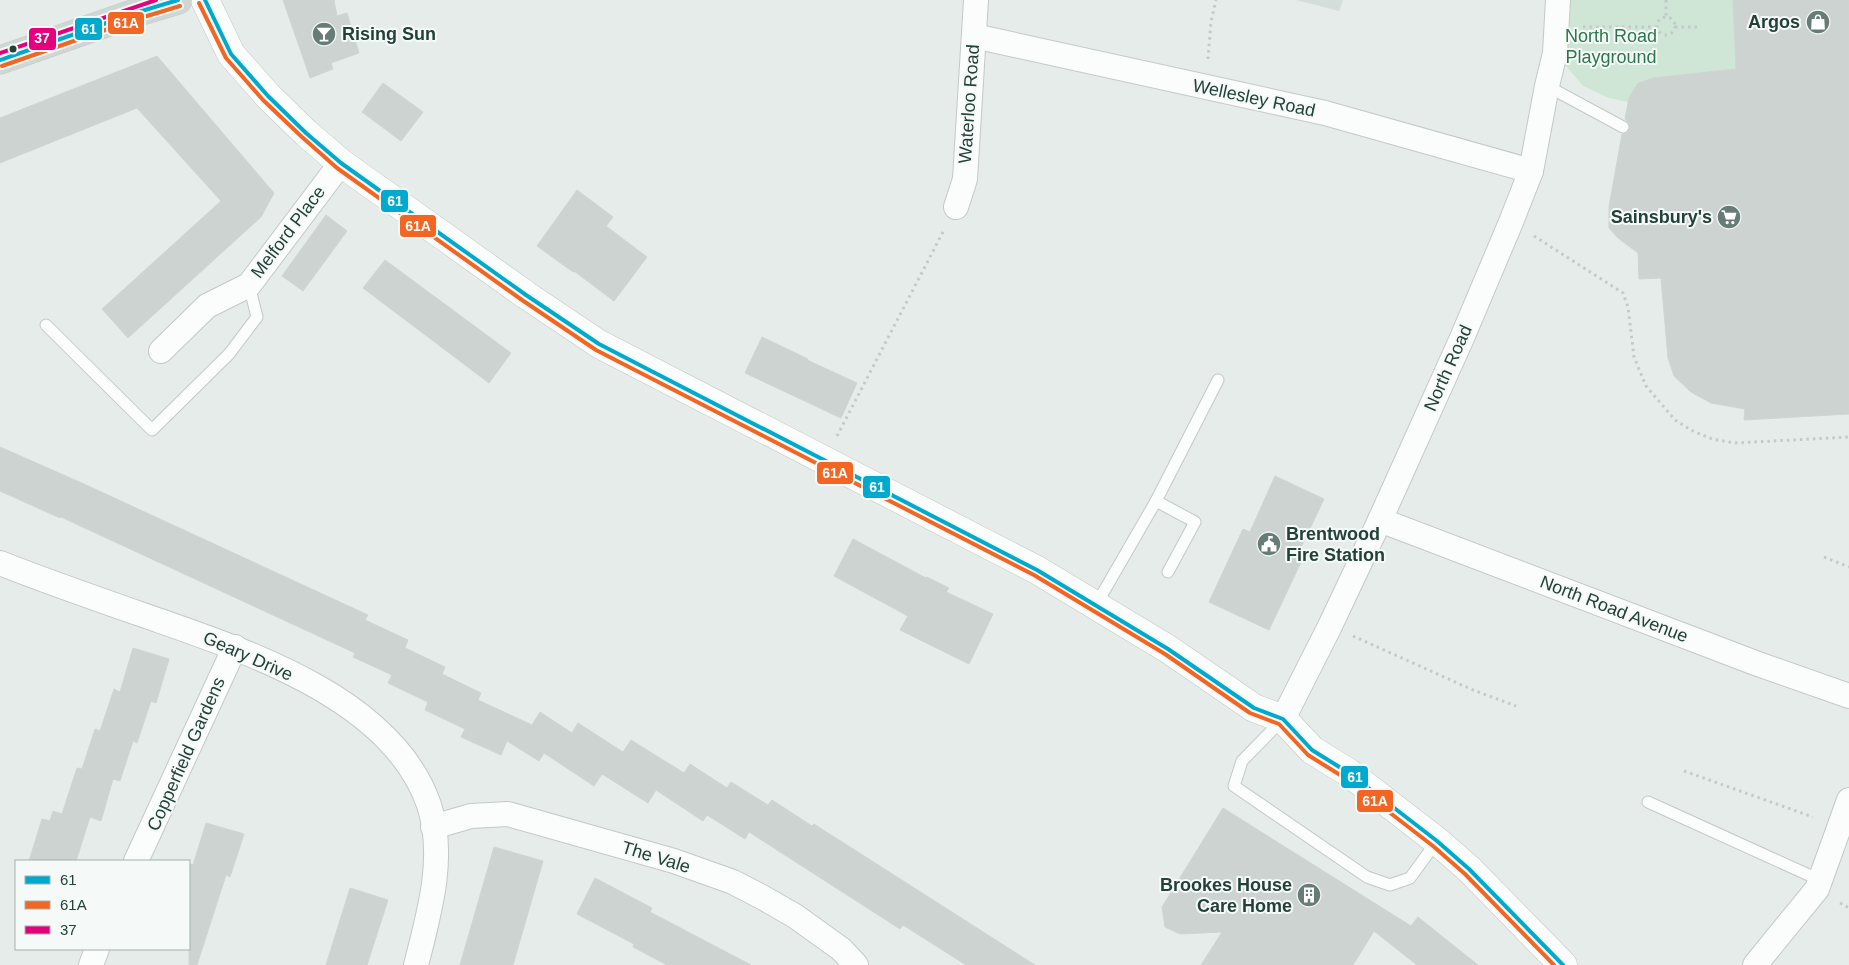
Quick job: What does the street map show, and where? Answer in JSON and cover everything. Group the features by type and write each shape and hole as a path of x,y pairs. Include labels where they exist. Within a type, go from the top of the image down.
{"main road":[{"path":"0,60 178,0"}],"street":[{"path":"205,0 232,54 245,71 306,132 341,163 568,325 599,344 972,534 1096,604 1168,649 1254,708 1283,719 1312,750 1349,773 1438,841 1469,869 1563,965"},
{"name":"Waterloo Road","path":"956,207 965,179 976,0"},
{"name":"North Road","path":"1283,719 1380,520 1462,338 1531,171 1546,86 1555,53 1558,0"},
{"name":"Wellesley Road","path":"974,36 1324,113 1531,171"},
{"name":"Melford Place","path":"161,351 207,306 249,285 341,163"},
{"name":"North Road Avenue","path":"1380,520 1758,664 1849,696"},
{"name":"Geary Drive","path":"0,563 235,647 330,694 369,721 396,747 414,773 429,805 433,827 435,884 431,910 416,965"},
{"name":"Copperfield Gardens","path":"136,860 235,647"},
{"path":"1754,965 1818,890 1849,800"},
{"name":"The Vale","path":"433,827 471,816 508,814 674,862 733,882 760,896 795,916 840,949 856,965"},
{"path":"91,965 97,950"}],"lane":[{"path":"1546,86 1623,127"},
{"path":"46,325 152,430 230,354 257,317 249,285"},
{"path":"1096,604 1156,501 1218,380"},
{"path":"1156,501 1195,522 1168,572"},
{"path":"1283,719 1242,761 1234,786 1367,877 1390,885 1410,878 1438,841"},
{"path":"1648,802 1822,881"}],"path":[{"path":"1206,87 1211,22 1216,0"},
{"path":"1666,0 1666,17"},
{"path":"1666,17 1674,21 1676,27"},
{"path":"1666,17 1658,21 1659,33 1665,36 1671,34 1676,27"},
{"path":"1589,27 1657,27"},
{"path":"1676,27 1701,27"},
{"path":"824,460 956,207"},
{"path":"1511,222 1623,293 1628,307 1634,357 1646,386 1676,420 1691,430 1712,439 1735,443 1849,437"},
{"path":"1824,557 1849,567"},
{"path":"1330,626 1473,690 1516,706"},
{"path":"1684,771 1840,827"}],"shaded area":[{"path":"1296,0 1343,0 1339,11"}],"green space":[{"name":"North Road Playground","path":"1558,0 1733,0 1736,69 1653,78 1638,82 1628,102 1609,98 1583,86 1555,53"}],"building":[{"name":"Rising Sun","path":"283,0 334,0 337,16 347,13 359,53 331,63 333,69 310,78"},
{"name":"Sainsbury's","path":"1733,0 1849,0 1849,414 1744,420 1745,409 1711,403 1691,392 1674,376 1668,358 1661,278 1639,279 1638,253 1618,238 1609,228 1609,207 1622,134 1627,133 1630,127 1625,119 1629,98 1638,83 1653,78 1736,69"},
{"path":"157,56 274,193 261,217 128,338 102,309 221,201 137,108 0,163 0,118"},
{"path":"383,83 423,112 401,141 362,112"},
{"path":"577,190 613,217 606,226 647,257 614,301 537,246"},
{"path":"326,215 347,231 303,291 282,276"},
{"path":"385,260 511,353 489,383 363,288"},
{"path":"762,337 857,383 841,418 745,373"},
{"path":"0,447 368,615 365,620 408,640 405,648 445,667 442,674 481,693 478,700 532,725 540,712 572,733 578,723 623,752 631,740 684,773 690,764 727,788 731,782 768,805 772,800 812,826 814,824 1035,965 966,965 903,925 900,929 749,832 745,839 707,815 703,821 656,790 648,803 602,774 594,786 544,753 539,761 507,741 501,755 461,737 465,729 425,710 428,702 388,683 392,675 353,657 355,653 61,517 0,491"},
{"name":"Brentwood Fire Station","path":"1275,476 1324,499 1297,556 1303,558 1269,630 1209,602 1243,529 1250,532"},
{"path":"853,539 926,578 949,588 946,592 993,614 969,664 900,630 908,616 834,576"},
{"path":"133,648 169,659 156,703 151,701 137,743 133,741 120,781 113,779 101,821 90,817 76,860 29,860 42,819 50,821 53,811 62,814 77,768 82,769 95,729 100,731 114,689 120,692"},
{"name":"Brookes House Care Home","path":"1223,808 1411,926 1418,917 1478,965 1417,965 1374,931 1353,965 1201,965 1222,932 1180,934 1165,927 1162,907"},
{"path":"206,823 244,834 230,877 226,875 197,965 189,965 190,864 193,865"},
{"path":"494,847 543,861 513,965 460,965"},
{"path":"595,878 652,908 650,912 751,965 667,965 633,947 634,944 577,914"},
{"path":"350,888 388,900 367,965 326,965"}],"transit line":[{"name":"37","path":"0,53 156,0"},
{"name":"61","path":"0,60 178,0"},
{"name":"61","path":"205,0 231,54 268,96 306,133 341,163 526,295 599,344 1037,570 1168,649 1254,708 1283,719 1312,750 1349,773 1437,841 1469,869 1563,965"},
{"name":"61A","path":"199,3 226,58 263,100 302,137 337,168 522,300 596,350 1034,575 1165,654 1250,713 1279,724 1308,755 1345,778 1433,846 1465,874 1554,965"},
{"name":"61A","path":"2,66 180,6"}],"place":[{"name":"Argos","path":"1818,22"},
{"name":"Rising Sun","path":"324,34"},
{"name":"Sainsbury's","path":"1729,217"},
{"name":"Brentwood Fire Station","path":"1269,544"},
{"name":"Brookes House Care Home","path":"1309,895"}]}
